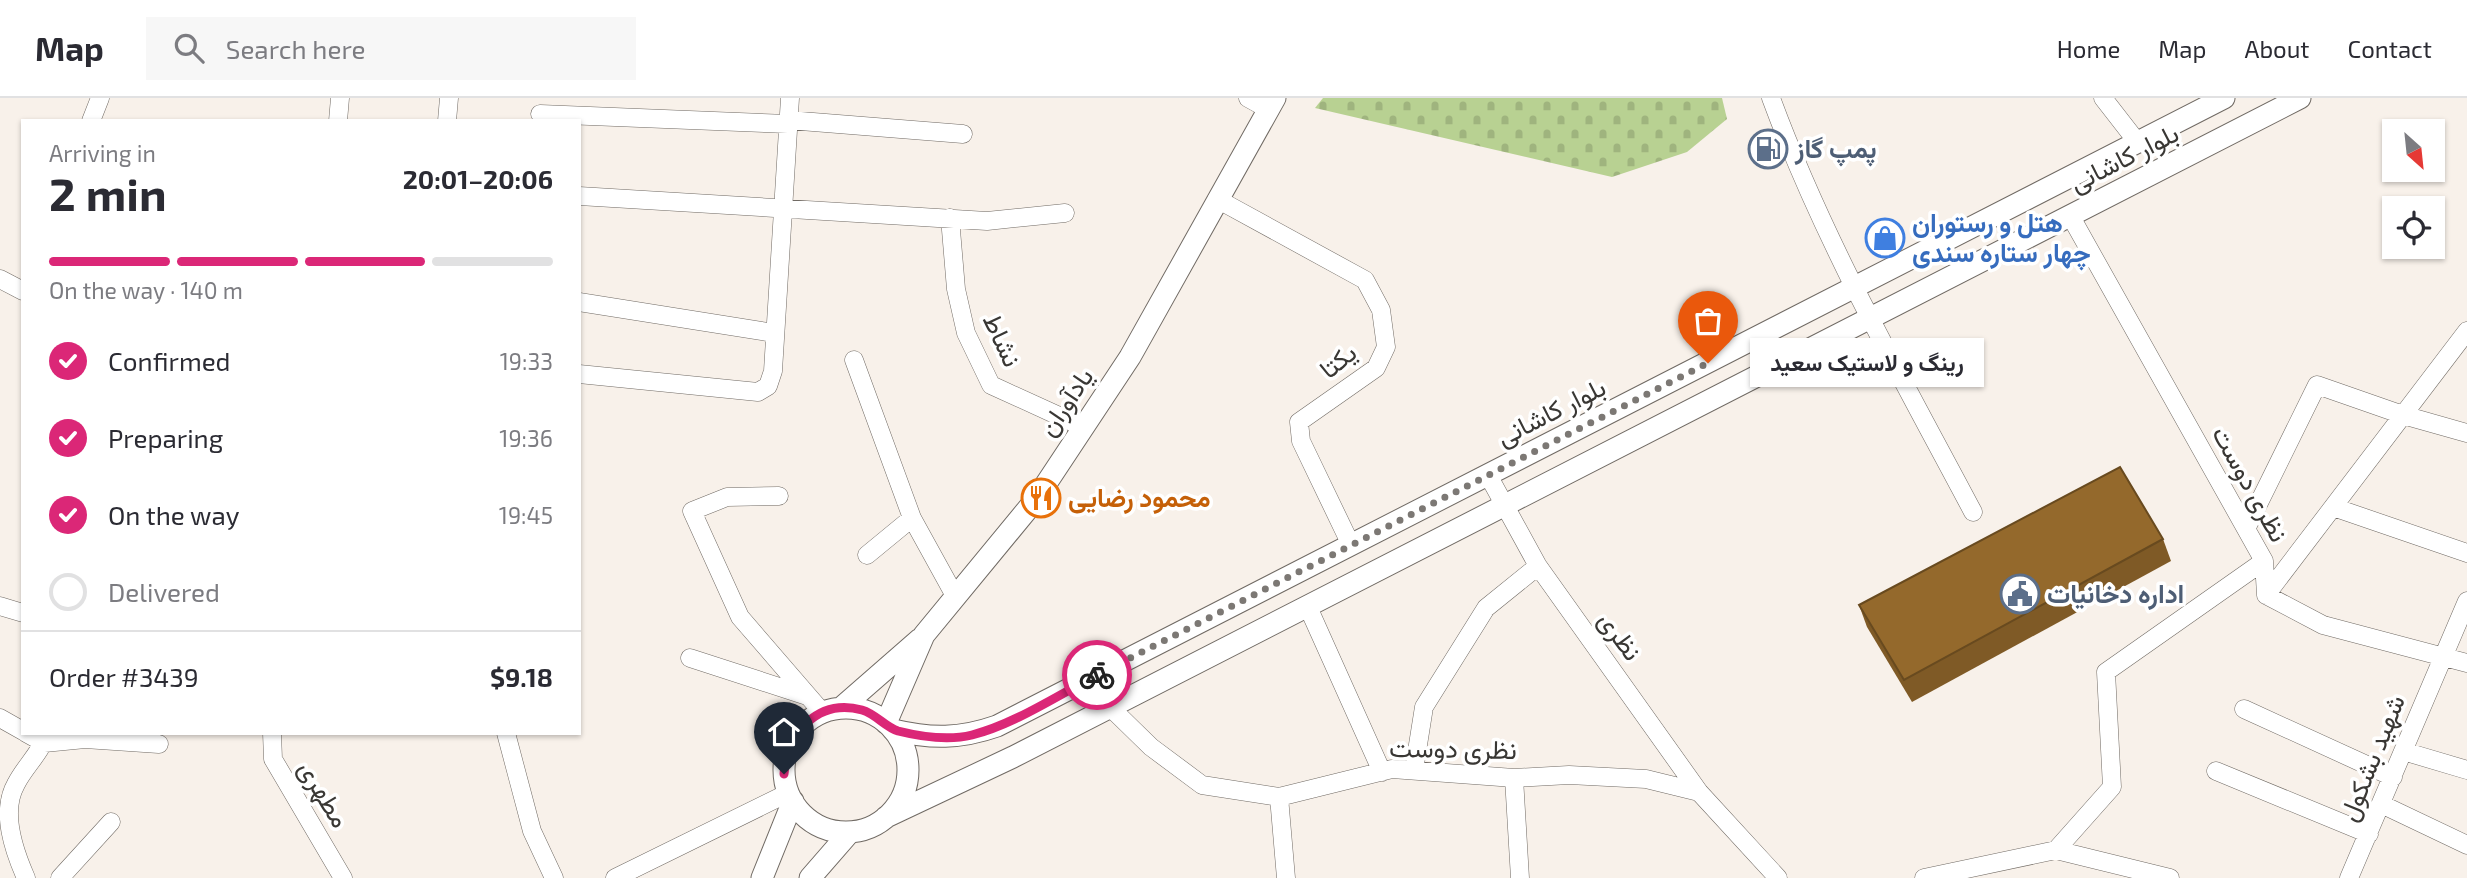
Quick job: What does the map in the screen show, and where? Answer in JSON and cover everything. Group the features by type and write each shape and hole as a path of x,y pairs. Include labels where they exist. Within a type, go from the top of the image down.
{"main road":[{"name":"بلوار کاشانی","path":"890,726 945,738 972,735 997,726 2224,98"},
{"name":"بلوار کاشانی","path":"886,817 1111,708 2300,98"},
{"name":"یادآوران","path":"890,726 924,635 1036,499 1130,357 1271,104"},
{"path":"2115,155 2132,186"},
{"path":"824,706 861,709 890,726 903,746 907,775 899,802 886,817 869,827 850,832 831,830 813,822 790,797 784,774 785,755 793,737 824,706 924,635"},
{"path":"762,878 790,797"},
{"path":"813,877 850,832"}],"street":[{"path":"92,119 100,98"},
{"path":"338,119 340,98"},
{"path":"447,119 449,98"},
{"path":"581,374 758,392 768,386 773,371 790,98"},
{"path":"1248,98 1271,104"},
{"path":"1771,98 1797,168 1855,288 1973,512"},
{"path":"2104,98 2138,143"},
{"path":"540,114 788,122 963,134"},
{"path":"581,196 987,221 1065,213"},
{"name":"یکتا","path":"1217,199 1365,281 1381,310 1386,347 1376,369 1299,422 1301,441 1351,545"},
{"name":"نظری دوست","path":"2071,217 2264,561 2266,595"},
{"name":"نشاط","path":"950,218 956,289 966,332 991,384 1083,427"},
{"path":"0,279 21,286"},
{"path":"581,302 774,333"},
{"path":"2467,331 2266,595 2323,625 2467,663"},
{"path":"855,360 912,518 955,596"},
{"path":"2246,529 2317,385 2403,415 2467,433"},
{"name":"نظری","path":"1488,475 1538,566 1699,792"},
{"path":"779,496 727,497 692,511 740,617 824,706"},
{"path":"2333,507 2467,553"},
{"path":"867,555 912,518"},
{"path":"2056,850 2112,787 2106,672 2264,561"},
{"path":"1414,770 1424,707 1486,608 1538,566"},
{"name":"شهید بشکول","path":"2353,877 2467,601"},
{"path":"0,606 21,612"},
{"path":"1308,607 1382,772"},
{"path":"690,658 824,706"},
{"name":"نظری دوست","path":"1111,708 1152,747 1202,785 1279,797 1382,772 1414,770 1514,778 1569,775 1646,779 1699,792"},
{"path":"2244,709 2393,777"},
{"path":"0,718 21,730"},
{"name":"مطهری","path":"272,735 273,759 342,878"},
{"path":"507,735 532,831 554,878"},
{"path":"26,878 8,824 14,786 45,738 159,744"},
{"path":"2403,751 2467,770"},
{"path":"2216,771 2369,834"},
{"path":"1514,778 1520,878"},
{"path":"1699,792 1778,878"},
{"path":"615,878 790,797"},
{"path":"1279,797 1286,878"},
{"path":"2381,804 2467,845"},
{"path":"60,878 111,821"},
{"path":"1926,878 2056,850 2170,878"}],"green space":[{"path":"1323,98 1722,98 1727,119 1687,152 1612,177 1315,108"}],"building":[{"name":"اداره دخانیات","path":"2120,467 2163,539 1904,680 1859,605"}],"way so far":[{"path":"1097,675 1708,363"}],"place":[{"name":"پمپ گاز","path":"1768,149"},
{"name":"هتل و رستوران چهار ستاره سندی","path":"1885,238"},
{"name":"رینگ و لاستیک سعید","path":"1708,363"},
{"name":"محمود رضایی","path":"1041,498"},
{"name":"اداره دخانیات","path":"2020,594"}],"route":[{"path":"784,774 785,755 793,737 806,722 822,712 841,708 861,709 879,717 893,730 918,736 945,738 972,735 997,726 1097,675"}]}
